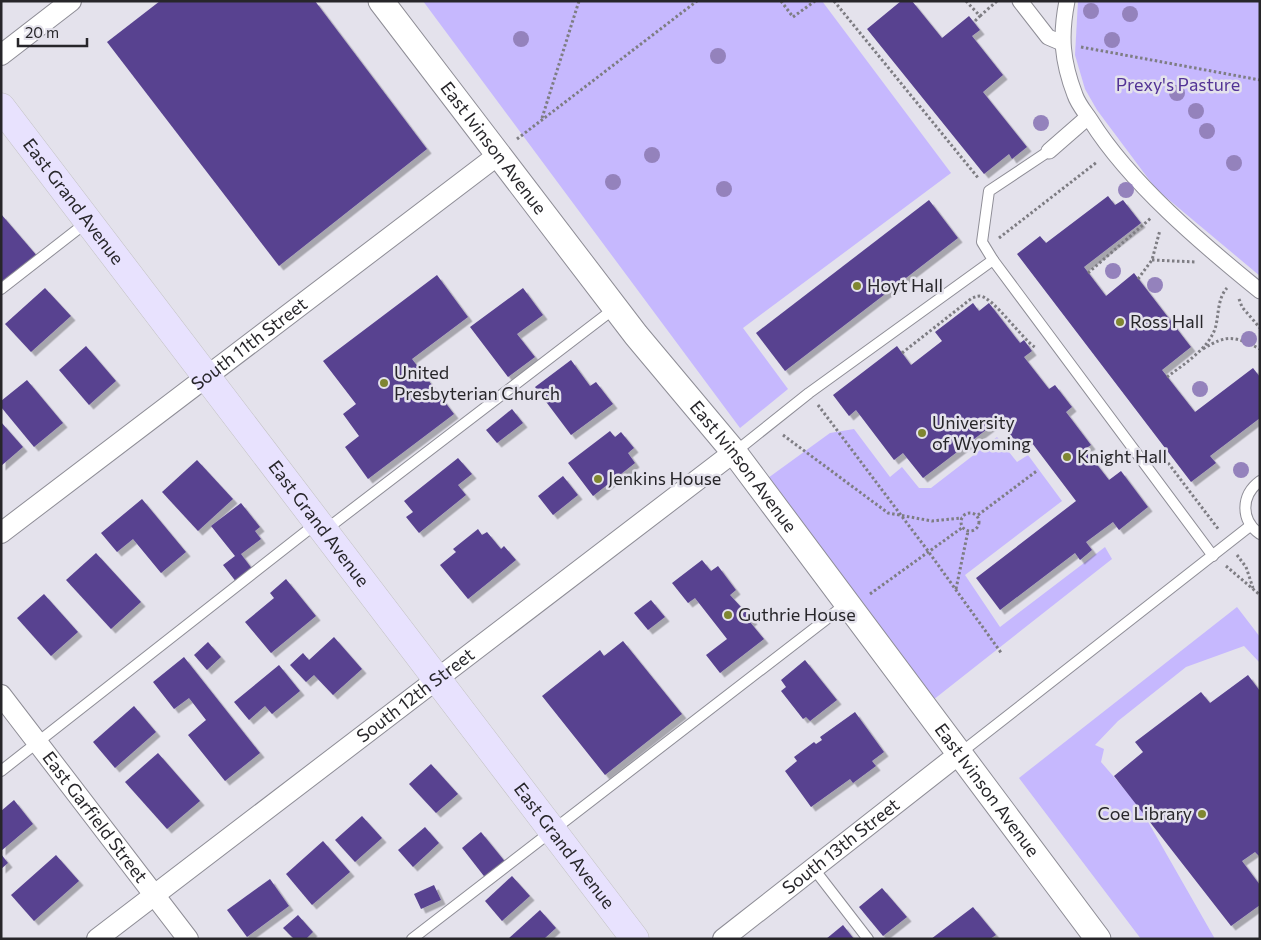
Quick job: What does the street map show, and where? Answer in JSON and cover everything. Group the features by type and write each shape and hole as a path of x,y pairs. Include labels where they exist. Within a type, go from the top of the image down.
{"main road":[{"name":"East Grand Avenue","path":"1,107 635,939"}],"street":[{"path":"1,55 71,1"},
{"name":"East Ivinson Avenue","path":"381,1 615,308 734,452 1098,939"},
{"path":"1020,1 1048,37 1062,43"},
{"path":"1067,1 1062,24 1062,52 1075,96 1088,117 1112,151 1164,206 1198,240 1260,291"},
{"path":"1049,152 1088,117"},
{"name":"South 11th Street","path":"1,533 498,154"},
{"name":"South 12th Street","path":"97,939 734,452"},
{"name":"East Garfield Street","path":"1,695 188,939"},
{"name":"South 13th Street","path":"723,939 959,754"}],"lane":[{"path":"1049,152 988,191 982,242 993,260 1213,556"},
{"path":"1,289 88,222"},
{"path":"734,452 772,420 993,260"},
{"path":"1,771 320,527 615,308"},
{"path":"1260,481 1251,488 1246,497 1244,507 1250,526 1260,534"},
{"path":"959,754 1250,526"},
{"path":"412,939 848,607"},
{"path":"814,869 868,939"}],"path":[{"path":"542,119 578,1"},
{"path":"498,154 697,1"},
{"path":"781,1 793,17 815,1"},
{"path":"834,1 988,191"},
{"path":"966,1 980,16"},
{"path":"974,22 997,1"},
{"path":"1062,43 1260,80"},
{"path":"1002,244 1000,238 1112,151"},
{"path":"1138,279 1152,260 1164,206"},
{"path":"1088,273 1164,206"},
{"path":"1152,260 1194,263 1215,254"},
{"path":"1239,274 1238,298 1242,307 1260,328"},
{"path":"1200,351 1214,332 1224,292 1239,274"},
{"path":"902,353 972,298 981,296 992,301 1018,334 1037,349"},
{"path":"1167,377 1200,351 1219,339 1229,337 1260,349"},
{"path":"809,393 928,551 1002,654"},
{"path":"772,420 785,436 888,513 932,521 962,518 969,512 978,515"},
{"path":"978,515 1038,470"},
{"path":"963,527 968,530 978,528 980,523 978,515"},
{"path":"962,518 963,527"},
{"path":"848,607 963,527"},
{"path":"956,590 968,530"},
{"path":"1213,556 1253,588 1260,596"}],"green space":[{"path":"423,1 822,1 951,173 743,328 788,389 740,428"},
{"name":"Prexy's Pasture","path":"1078,1 1260,1 1260,276 1156,189 1097,110 1085,89 1075,55"},
{"path":"854,429 890,477 902,467 919,488 931,488 997,437 1017,462 1028,455 1062,501 965,575 1000,627 1105,547 1112,559 933,700 768,478 830,433"},
{"path":"1237,607 1260,637 1260,663 1244,646 1186,667 1118,721 1095,745 1104,749 1101,762 1139,806 1215,939 1141,939 1019,778"}],"building":[{"path":"160,1 315,1 427,149 279,266 107,42"},
{"path":"901,1 912,1 942,38 969,16 980,30 972,36 1003,75 983,92 1027,147 1012,159 1009,154 984,174 867,29"},
{"name":"Ross Hall","path":"1108,196 1115,205 1123,200 1141,223 1084,267 1106,296 1134,273 1191,347 1162,370 1195,412 1253,368 1260,377 1260,418 1210,456 1216,463 1191,482 1017,254 1040,236 1046,243"},
{"name":"Hoyt Hall","path":"929,200 958,238 785,371 756,333"},
{"path":"1,214 38,257 1,287"},
{"name":"United Presbyterian Church","path":"437,275 468,317 412,359 454,414 368,479 345,447 359,436 343,414 356,404 323,361"},
{"path":"45,288 71,316 31,352 5,324"},
{"path":"523,288 543,315 517,334 535,357 508,377 470,327"},
{"name":"Knight Hall","path":"973,303 979,311 989,303 1020,343 1024,340 1032,351 1024,357 1049,389 1055,385 1072,407 1066,412 1091,445 1085,449 1109,480 1121,471 1148,507 1119,530 1113,522 1086,542 1092,550 1080,560 1075,553 1000,610 976,578 1076,501 1029,439 1019,446 999,420 923,478 903,453 894,460 856,410 849,416 833,395 897,346 911,365 942,341 935,332"},
{"path":"86,346 116,381 89,405 59,370"},
{"path":"571,360 590,386 596,382 613,404 571,435 535,387"},
{"path":"27,380 63,423 34,447 1,407 1,401"},
{"path":"512,409 523,423 497,443 486,430"},
{"path":"1,422 23,447 1,466"},
{"name":"Jenkins House","path":"610,431 615,437 621,432 634,448 628,453 635,463 593,496 568,463"},
{"path":"458,458 472,474 458,485 466,495 419,533 406,517 413,512 404,501"},
{"path":"197,460 233,499 198,531 162,492"},
{"path":"563,476 578,495 553,515 538,496"},
{"path":"142,499 186,552 161,573 133,539 117,552 101,533"},
{"path":"241,503 260,527 255,531 261,539 241,554 253,570 237,583 223,565 235,556 211,526"},
{"path":"478,529 482,535 487,532 501,549 504,546 516,560 468,599 440,565 456,552 453,549"},
{"path":"96,553 141,602 111,629 66,580"},
{"name":"Guthrie House","path":"702,560 711,571 718,566 736,590 730,595 753,620 750,622 764,639 720,673 706,655 727,639 695,598 688,603 672,583"},
{"path":"286,579 316,616 271,653 245,622 274,598 270,593"},
{"path":"44,594 78,632 51,656 17,618"},
{"path":"651,600 665,617 648,630 634,613"},
{"path":"334,637 362,669 333,695 314,675 306,682 290,665 303,653 309,660"},
{"path":"623,641 682,714 605,775 542,696 600,650 604,656"},
{"path":"208,642 221,657 207,670 194,655"},
{"path":"184,657 260,753 225,781 188,735 206,720 189,698 174,709 153,682"},
{"path":"805,660 837,700 810,721 806,717 803,719 781,691 786,687 781,680"},
{"path":"279,665 300,691 272,714 265,706 249,720 234,702"},
{"name":"Coe Library","path":"1248,675 1260,691 1260,857 1255,852 1242,861 1260,885 1260,905 1231,926 1114,776 1143,752 1135,742 1201,692 1210,703"},
{"path":"134,706 156,732 115,768 93,742"},
{"path":"855,712 884,752 872,761 876,766 853,783 850,779 811,807 785,771 797,761 794,757 814,742 816,744 822,740 820,737"},
{"path":"158,753 200,801 167,829 125,782"},
{"path":"431,764 458,794 436,813 409,784"},
{"path":"14,800 33,824 1,851 1,811"},
{"path":"362,816 382,838 355,862 335,840"},
{"path":"425,827 439,843 413,867 398,850"},
{"path":"481,832 507,864 487,880 462,848"},
{"path":"323,841 350,872 312,905 286,874"},
{"path":"1,854 8,863 1,869"},
{"path":"56,855 79,881 34,921 11,895"},
{"path":"512,876 530,896 502,921 485,901"},
{"path":"270,879 289,906 247,937 227,910"},
{"path":"434,885 441,900 421,909 414,894"},
{"path":"882,888 907,917 883,936 859,907"},
{"path":"973,907 996,935 990,939 931,939"},
{"path":"540,910 556,928 544,939 508,939"},
{"path":"298,915 313,932 306,939 294,939 283,928"},
{"path":"843,925 854,939 826,939"}],"place":[{"name":"Hoyt Hall","path":"857,286"},
{"name":"Ross Hall","path":"1120,322"},
{"name":"United Presbyterian Church","path":"384,383"},
{"name":"University of Wyoming","path":"922,433"},
{"name":"Knight Hall","path":"1067,457"},
{"name":"Jenkins House","path":"598,479"},
{"name":"Guthrie House","path":"728,615"},
{"name":"Coe Library","path":"1202,814"}]}
